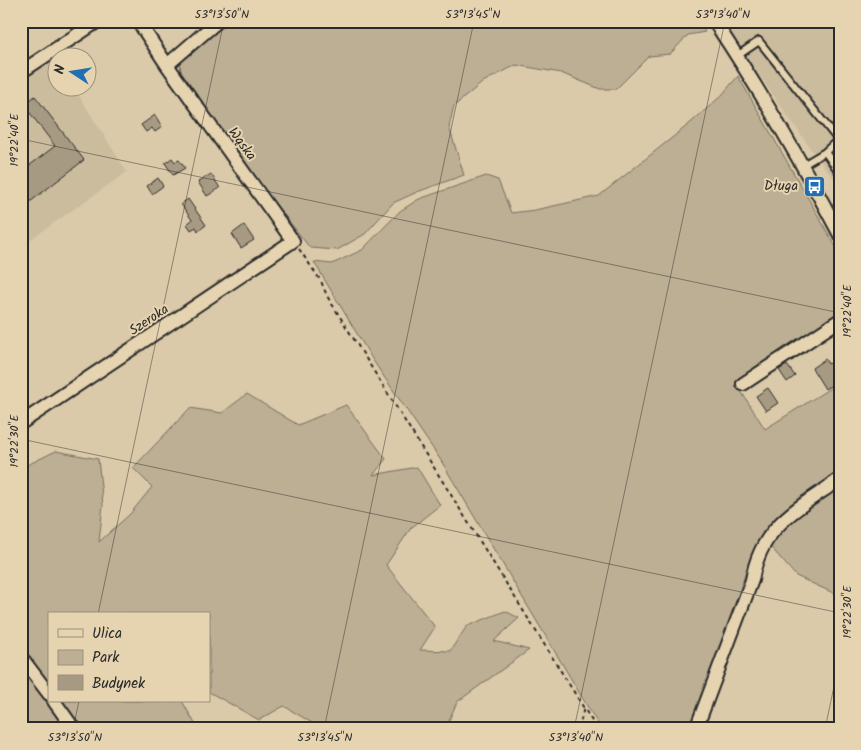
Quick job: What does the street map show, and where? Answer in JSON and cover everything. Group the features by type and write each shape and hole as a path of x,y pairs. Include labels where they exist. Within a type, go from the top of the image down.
{"street":[{"path":"21,72 98,21"},
{"name":"Wąska","path":"138,21 167,65 293,241"},
{"path":"167,65 218,21"},
{"path":"714,21 803,165 840,235"},
{"name":"Szeroka","path":"21,423 293,241"},
{"path":"743,384 840,320"},
{"path":"696,729 752,580 755,562 762,546 781,521 840,479"},
{"path":"21,657 48,693"},
{"path":"55,702 74,729"}],"lane":[{"path":"737,56 759,41 838,140 825,152 803,165"},
{"path":"825,152 840,173"}],"path":[{"path":"293,241 321,281 326,296 597,729"},
{"path":"579,729 584,707"}],"shaded area":[{"path":"721,21 840,21 840,187 813,152"},
{"path":"48,57 48,98 80,98 127,172 21,246 21,76"}],"green space":[{"path":"224,21 699,21 705,32 688,35 670,54 649,56 616,89 600,89 561,73 516,65 483,82 454,106 449,127 464,175 393,203 365,234 337,250 310,248 220,133 181,75 180,58"},
{"path":"738,76 840,254 840,314 735,382 765,429 840,382 840,474 769,528 752,554 691,729 601,729 440,459 374,362 314,262 332,264 362,250 400,211 419,199 486,176 498,180 511,213 535,210 599,196 688,125 721,96"},
{"path":"247,394 298,425 346,405 386,459 373,475 417,467 440,505 411,528 386,565 435,627 420,650 450,651 467,626 505,611 519,618 494,641 529,650 457,702 445,729 322,729 284,706 259,720 210,693 210,612 48,612 48,702 183,702 198,729 21,729 21,466 23,467 56,451 98,459 103,505 99,542 130,514 152,487 133,468 190,408 222,413"},
{"path":"840,486 840,596 796,576 769,545 812,503"}],"building":[{"path":"35,96 84,160 21,209 21,172 55,146 24,105"},
{"path":"155,115 162,127 155,132 152,128 146,132 141,125"},
{"path":"172,158 175,162 179,160 185,168 173,175 165,163"},
{"path":"211,174 220,188 207,196 198,182"},
{"path":"158,178 163,186 152,194 147,186"},
{"path":"188,199 206,225 198,231 196,227 191,230 187,224 192,220 181,204"},
{"path":"244,225 254,240 241,248 232,234"},
{"path":"825,359 828,364 830,363 840,380 825,389 812,368"},
{"path":"787,365 795,376 787,382 779,370"},
{"path":"768,388 778,403 766,411 756,396"}],"place":[{"name":"Długa","path":"814,186"}]}
